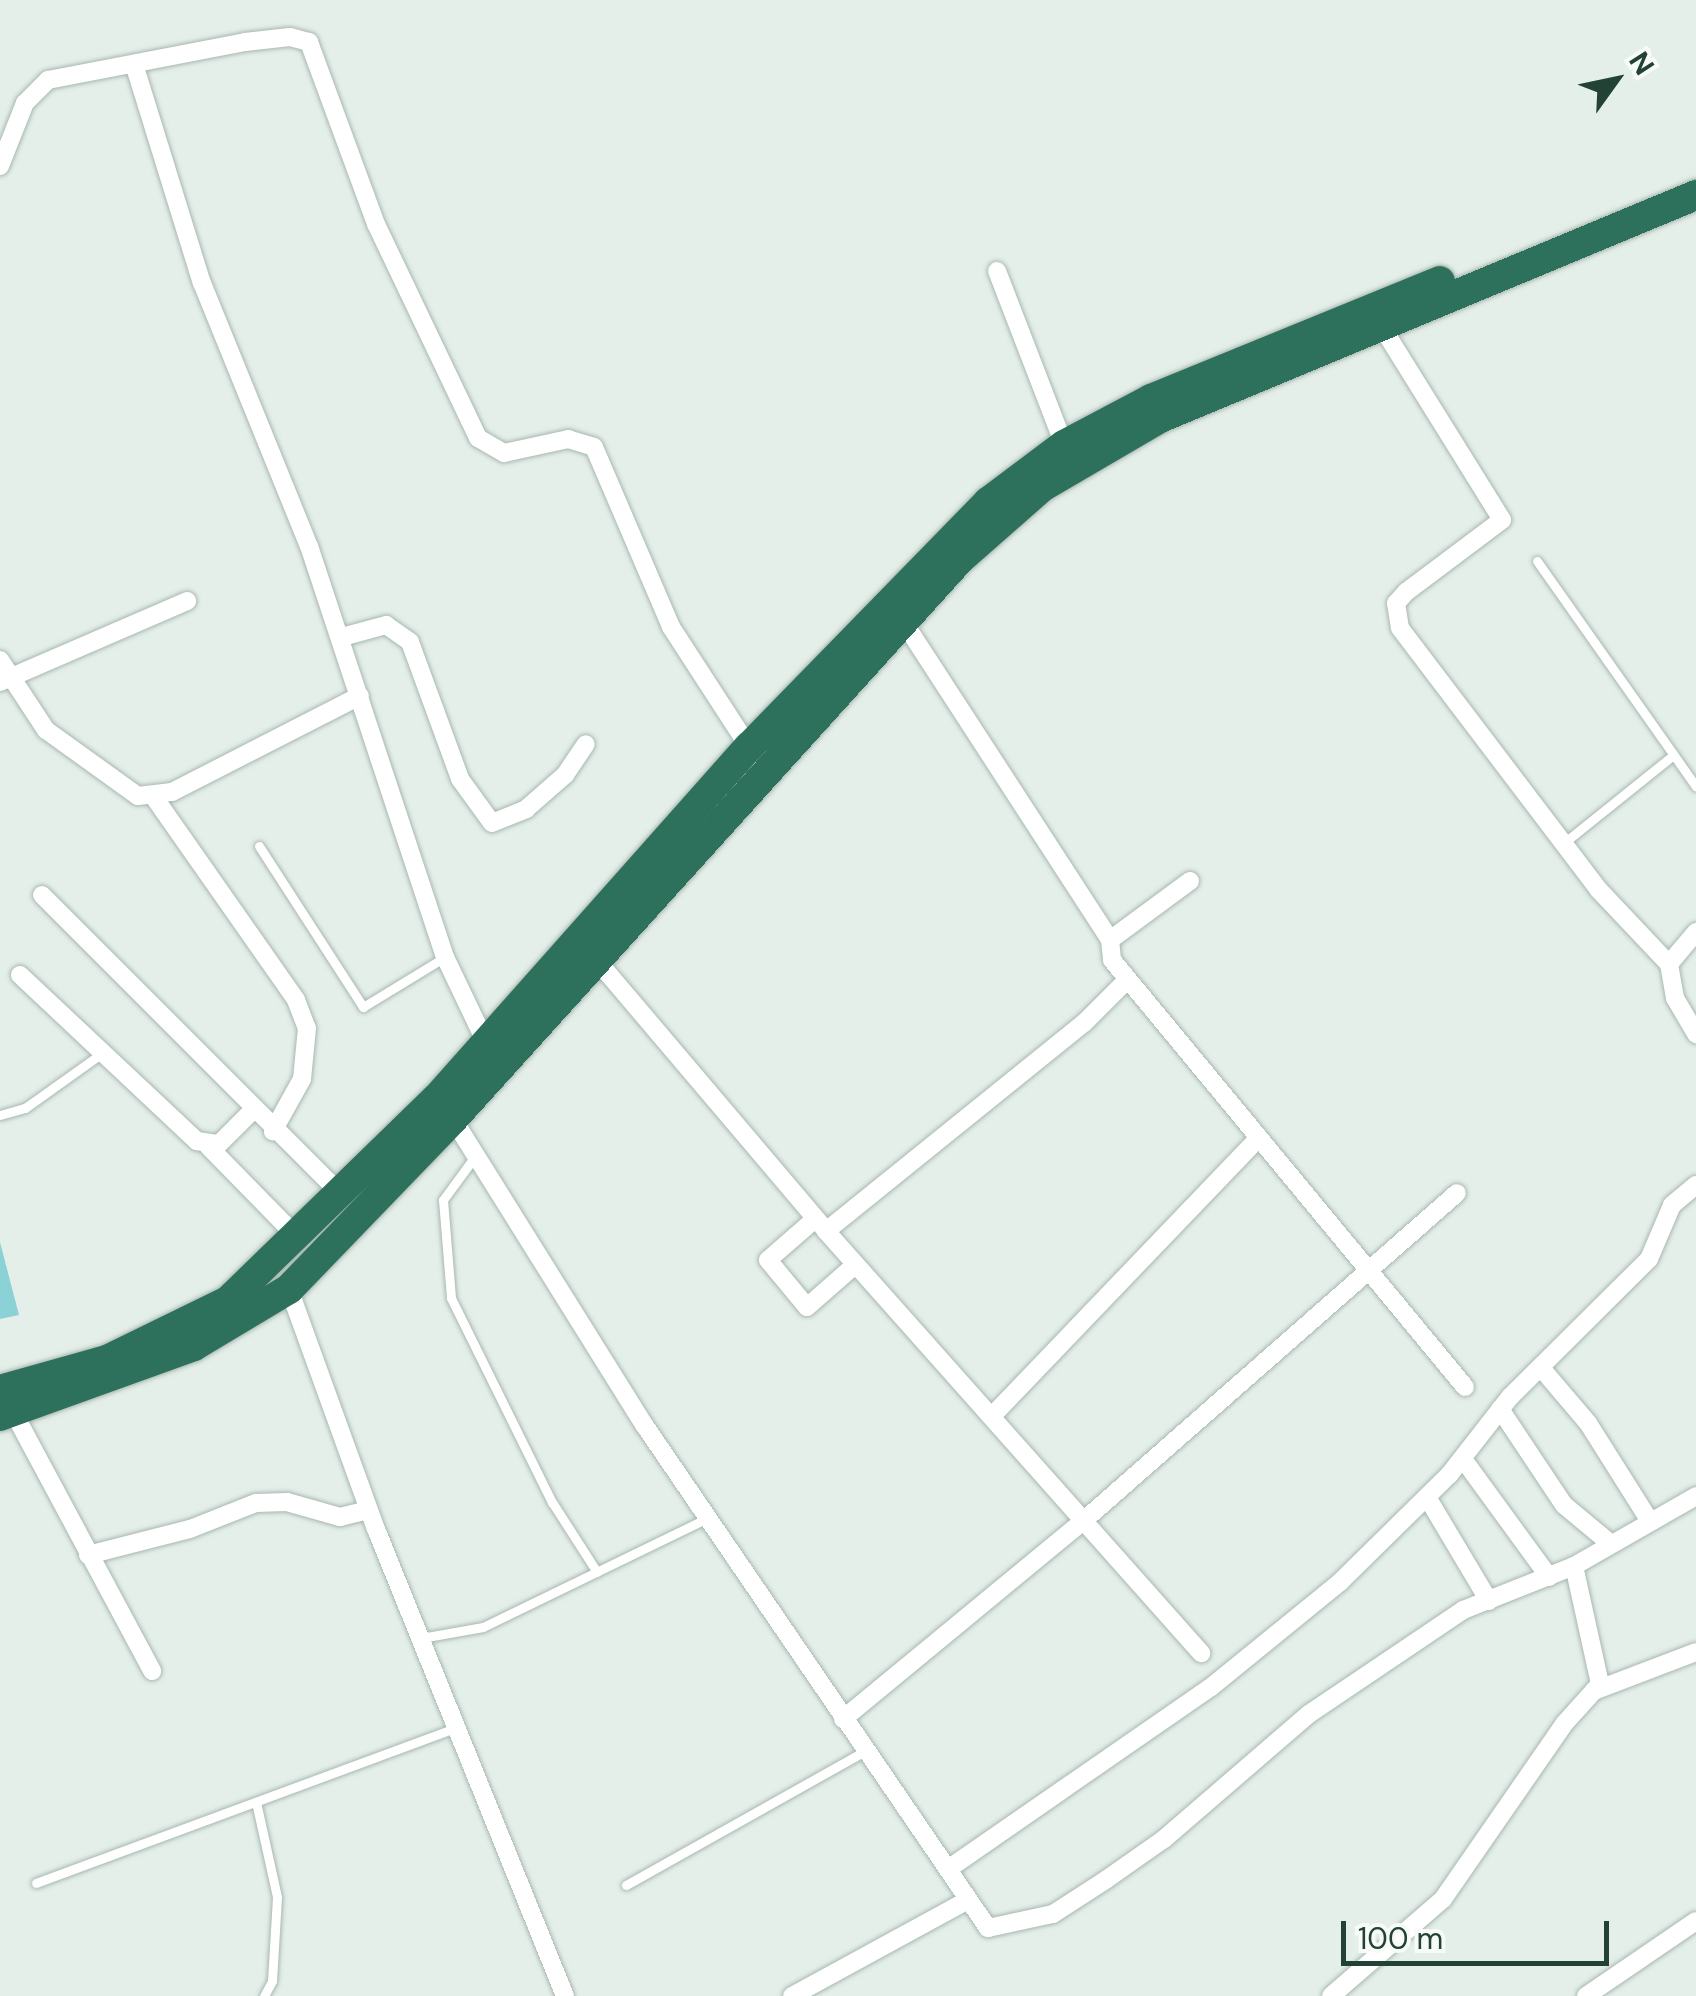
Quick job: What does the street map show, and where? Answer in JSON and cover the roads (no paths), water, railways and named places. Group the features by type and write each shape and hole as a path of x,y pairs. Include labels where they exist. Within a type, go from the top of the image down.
{"highway":[{"path":"4,1402 182,1327 228,1301 342,1195 749,747 974,515 1064,445 1151,399 1607,216 1696,172"},
{"path":"4,1402 194,1346 289,1289 453,1119 594,956 903,621 999,521 1073,465 1160,418 1696,195"}],"street":[{"path":"0,166 35,86 290,37 314,47 376,224 478,438 504,453 568,438 594,447 671,627 749,747"},
{"path":"134,64 202,283 342,637 445,957 485,1040"},
{"path":"997,271 1064,445"},
{"path":"1382,327 1502,520 1406,592 1396,603 1400,628 1598,889 1669,964 1675,998 1696,1034"},
{"path":"6,680 187,601"},
{"path":"903,621 1110,940 1112,960 1126,981 1466,1387"},
{"path":"342,637 386,625 410,642 460,778 492,823 511,820 536,801 586,744"},
{"path":"0,660 6,680 46,730 70,752 124,789 154,797 296,1000 307,1028 302,1079 273,1131"},
{"path":"154,797 360,696"},
{"path":"1110,940 1190,881"},
{"path":"42,894 252,1111 342,1195"},
{"path":"1669,964 1696,932"},
{"path":"594,956 820,1225 992,1414 1081,1523 1201,1653"},
{"path":"20,975 208,1146 297,1237"},
{"path":"855,1265 807,1307 768,1260 820,1225 1084,1023 1126,981"},
{"path":"208,1146 219,1144 252,1111"},
{"path":"453,1119 708,1517 843,1718 952,1868 966,1901 988,1928 1053,1914 1164,1840 1310,1714 1406,1645 1488,1601 1574,1566 1696,1496"},
{"path":"992,1414 1259,1138"},
{"path":"952,1868 1211,1687 1340,1582 1463,1459 1500,1409 1649,1259 1672,1205 1696,1185"},
{"path":"843,1718 1081,1523 1456,1193"},
{"path":"289,1289 368,1510 565,1996"},
{"path":"1542,1368 1588,1424 1649,1520"},
{"path":"4,1402 152,1670"},
{"path":"1500,1409 1564,1505 1611,1544"},
{"path":"1463,1459 1549,1577"},
{"path":"1427,1496 1488,1601"},
{"path":"88,1555 190,1529 256,1503 287,1502 340,1517 368,1510"},
{"path":"1331,1996 1442,1899 1600,1684 1574,1566"},
{"path":"1594,1691 1696,1652"},
{"path":"792,1996 966,1901"},
{"path":"1596,1993 1696,1920"}],"lane":[{"path":"1537,561 1696,786"},
{"path":"1565,842 1672,756"},
{"path":"259,846 363,1007 445,957"},
{"path":"0,1115 25,1108 102,1053"},
{"path":"476,1155 443,1200 450,1298 552,1502 597,1572"},
{"path":"421,1638 484,1626 708,1517"},
{"path":"36,1883 458,1727"},
{"path":"626,1885 867,1750"},
{"path":"256,1802 277,1897 272,1981 264,1996"}],"water":[{"path":"0,1242 19,1315 0,1319"}]}
